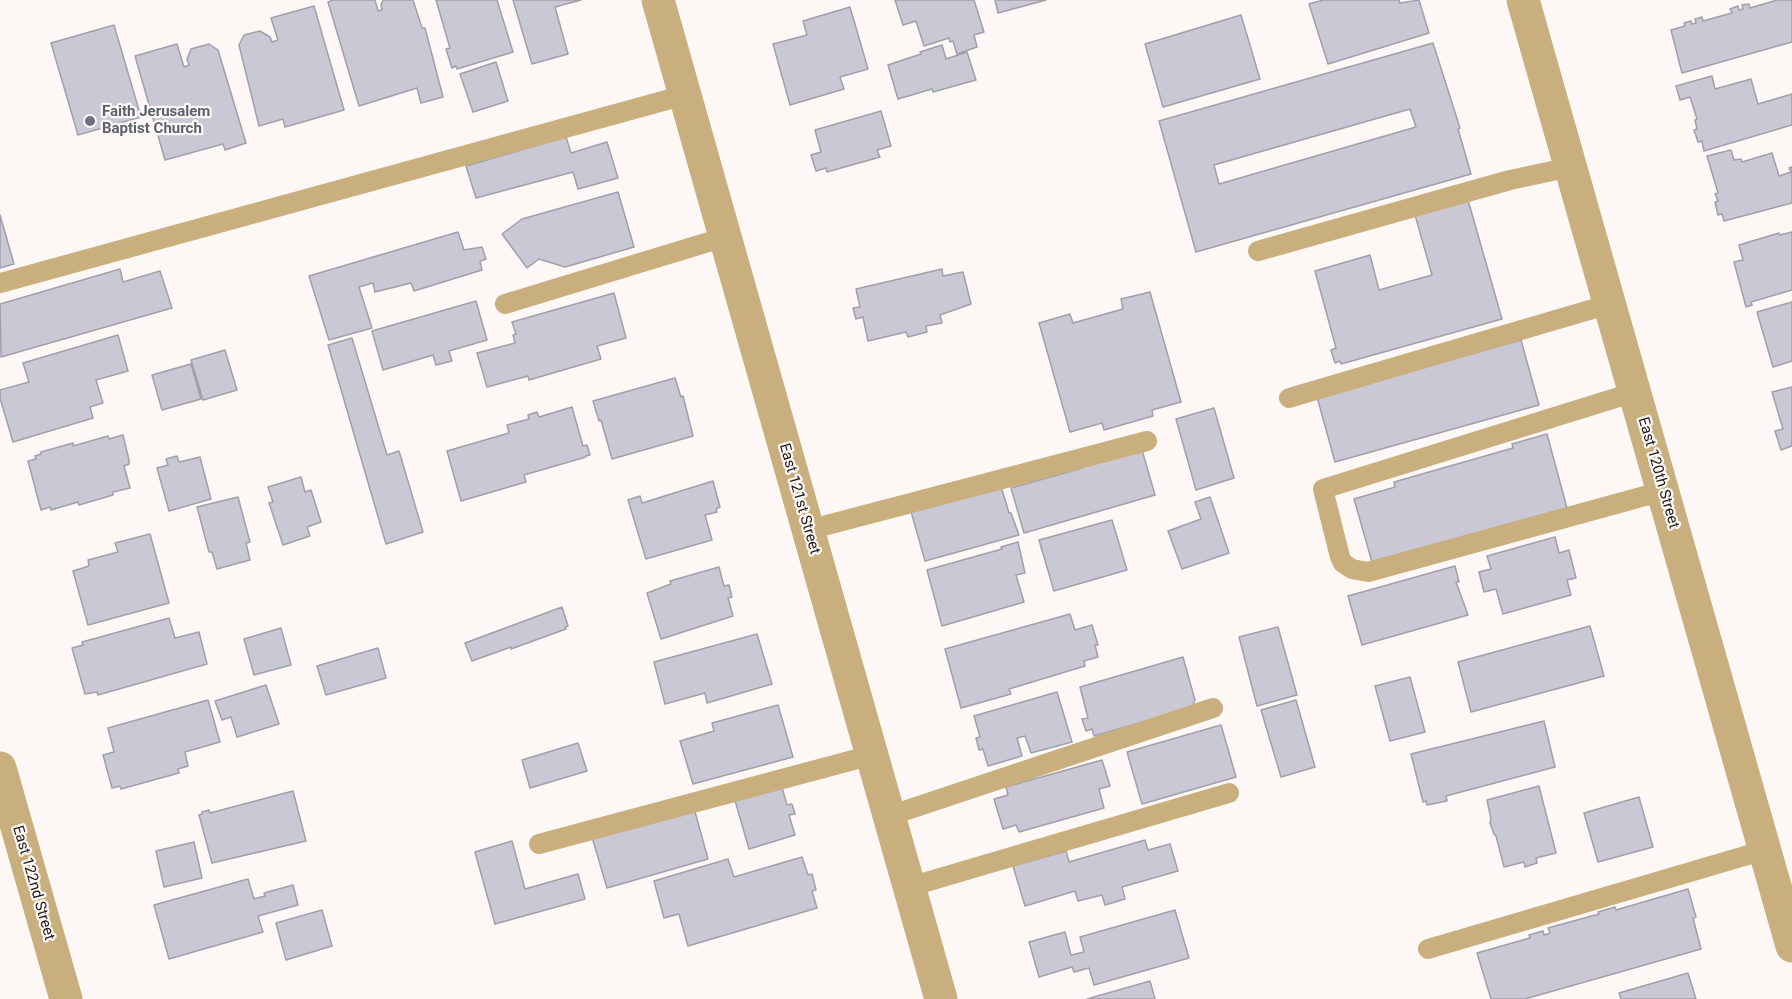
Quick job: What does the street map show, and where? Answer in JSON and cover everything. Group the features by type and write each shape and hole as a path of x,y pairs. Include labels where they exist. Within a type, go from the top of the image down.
{"street":[{"name":"East 121st Street","path":"658,0 940,999"},
{"name":"East 120th Street","path":"1523,0 1792,946"},
{"name":"East 122nd Street","path":"0,768 66,999"}],"lane":[{"path":"0,283 685,95"},
{"path":"1258,251 1510,180 1570,167"},
{"path":"505,304 725,237"},
{"path":"1289,398 1610,304"},
{"path":"1635,393 1323,489 1340,557 1343,564 1352,569 1368,572 1663,491"},
{"path":"808,530 1148,441"},
{"path":"889,816 1213,708"},
{"path":"539,844 872,755"},
{"path":"909,887 1229,793"},
{"path":"1428,949 1765,850"}],"building":[{"path":"375,0 378,11 382,10 383,0 413,0 422,28 425,28 443,97 421,103 417,88 359,106 328,2"},
{"path":"436,0 497,0 513,52 457,69 456,66 452,68 446,49 450,48"},
{"path":"513,0 581,0 555,7 568,54 532,64"},
{"path":"895,0 974,0 984,32 974,35 977,47 957,54 953,41 950,42 949,38 924,46 916,21 903,25"},
{"path":"995,0 1046,0 998,13"},
{"path":"1323,0 1399,0 1400,3 1419,0 1429,33 1328,64 1309,4"},
{"path":"1777,0 1792,0 1792,42 1682,73 1671,30 1685,26 1684,23 1691,21 1692,24 1696,23 1695,19 1702,17 1703,21 1732,13 1730,9 1738,6 1739,10 1743,9 1742,5 1749,4 1750,8"},
{"path":"314,6 344,110 285,127 283,119 259,126 239,45 244,35 260,31 270,37 272,42 278,40 271,18"},
{"path":"850,7 868,69 840,77 844,89 790,105 773,44 807,35 803,21"},
{"path":"1241,15 1260,79 1163,107 1145,44"},
{"path":"114,25 141,117 78,135 51,43"},
{"path":"1433,43 1460,128 1458,129 1471,174 1196,252 1159,121","holes":["1410,109 1416,127 1219,184 1214,165"]},
{"path":"177,44 184,67 189,65 187,59 191,49 209,44 218,50 246,143 225,150 223,144 165,160 135,56"},
{"path":"942,45 946,59 967,52 976,80 898,99 888,65"},
{"path":"496,62 508,101 473,112 460,74"},
{"path":"1712,76 1715,89 1751,79 1758,104 1792,94 1792,125 1704,151 1702,141 1698,142 1694,130 1697,129 1695,120 1697,119 1690,97 1680,100 1676,86"},
{"path":"881,111 891,146 877,150 880,157 827,172 826,168 816,171 811,155 821,152 815,130"},
{"path":"566,137 571,153 607,142 618,178 578,189 573,172 476,198 466,166"},
{"path":"1731,150 1734,160 1741,159 1742,162 1772,153 1779,176 1791,172 1789,168 1792,167 1792,203 1724,221 1722,214 1718,215 1715,202 1718,201 1715,194 1718,193 1707,156"},
{"path":"618,192 634,247 565,267 539,259 527,268 502,234 522,219"},
{"path":"1468,200 1502,319 1341,364 1340,361 1335,363 1331,350 1336,348 1315,271 1370,255 1379,290 1432,275 1415,215"},
{"path":"0,215 14,264 0,268"},
{"path":"458,232 464,250 482,247 486,259 480,261 482,270 414,291 411,283 375,292 373,283 359,287 372,328 329,340 309,276"},
{"path":"1792,232 1792,290 1751,302 1752,305 1746,307 1734,262 1743,260 1739,245 1779,233 1780,235"},
{"path":"120,269 123,282 160,271 172,308 1,357 0,304"},
{"path":"942,269 943,276 963,272 971,304 940,315 942,323 926,326 927,332 908,337 906,332 868,341 863,317 856,319 853,308 860,307 856,289"},
{"path":"1150,292 1181,402 1152,410 1153,416 1104,430 1102,423 1070,432 1039,323 1070,314 1073,323 1123,309 1121,299"},
{"path":"614,293 626,338 597,346 601,359 529,380 528,376 487,387 477,353 515,343 513,335 516,334 512,322"},
{"path":"476,301 487,340 449,351 452,361 436,365 433,355 383,370 372,331"},
{"path":"1792,302 1792,361 1773,367 1757,312"},
{"path":"118,335 128,371 96,380 103,403 90,407 93,418 13,442 0,398 0,390 29,382 23,363"},
{"path":"352,338 387,455 399,451 423,532 386,544 328,345"},
{"path":"1521,340 1539,405 1335,462 1317,397"},
{"path":"225,350 237,390 203,400 191,360"},
{"path":"191,364 201,399 162,410 152,375"},
{"path":"675,378 681,397 683,396 693,436 612,459 593,401"},
{"path":"1792,387 1792,446 1781,450 1775,431 1783,429 1772,392"},
{"path":"572,407 583,446 587,445 590,455 524,475 526,482 461,501 447,451 509,433 507,425 529,419 528,415 537,412 539,417"},
{"path":"1214,408 1234,478 1196,490 1176,419"},
{"path":"1547,434 1567,508 1372,562 1354,499 1395,487 1394,482 1513,448 1512,444"},
{"path":"123,435 129,460 129,464 124,466 130,488 79,505 78,502 51,510 50,507 41,510 28,461 36,459 35,456 41,452 73,443 73,446 108,436 109,439"},
{"path":"1140,443 1155,495 1024,533 1011,488 1079,469"},
{"path":"177,456 179,462 200,457 211,499 169,511 157,468 168,465 166,459"},
{"path":"301,477 305,492 311,490 321,522 307,527 310,536 283,545 269,503 273,502 268,487"},
{"path":"713,481 720,507 716,509 717,512 705,515 712,540 646,559 628,500 640,496 642,503"},
{"path":"1000,483 1009,513 1011,513 1019,535 925,561 910,508"},
{"path":"238,497 250,542 246,543 250,560 217,569 212,552 209,552 197,507"},
{"path":"1210,497 1229,553 1182,569 1168,531 1201,519 1195,502"},
{"path":"1112,520 1127,570 1054,591 1039,540"},
{"path":"150,534 169,603 88,625 73,571 89,566 88,560 118,552 115,543"},
{"path":"1555,537 1559,553 1569,550 1576,578 1567,580 1571,595 1503,614 1496,589 1484,592 1479,572 1491,569 1487,556"},
{"path":"1018,542 1025,573 1016,575 1024,602 942,626 927,570 1002,549 1001,547"},
{"path":"1455,566 1459,582 1456,582 1468,615 1362,645 1348,596"},
{"path":"719,567 724,586 729,585 732,597 728,598 733,616 661,639 647,593 671,584 670,581"},
{"path":"562,607 568,626 565,627 566,629 472,661 465,643"},
{"path":"1070,614 1075,630 1092,625 1098,645 1095,645 1098,657 1084,661 1085,666 1009,689 1011,694 961,708 945,649"},
{"path":"169,618 175,638 199,632 207,664 98,695 97,692 85,694 72,648 83,645 82,642"},
{"path":"1590,626 1604,676 1471,712 1458,662"},
{"path":"1278,627 1297,695 1257,706 1239,637"},
{"path":"281,628 291,665 254,675 244,639"},
{"path":"757,634 772,684 707,703 705,693 665,704 654,662"},
{"path":"378,648 386,678 326,695 317,666"},
{"path":"1183,657 1195,700 1192,708 1094,736 1092,729 1086,731 1082,719 1088,718 1080,687"},
{"path":"1410,677 1425,732 1390,741 1375,686"},
{"path":"266,685 279,724 237,737 231,717 222,720 215,701"},
{"path":"1057,692 1072,742 1031,753 1025,736 1017,738 1022,756 988,766 983,749 979,750 976,738 980,737 974,716"},
{"path":"208,700 220,742 185,752 188,766 178,769 179,773 121,789 120,786 112,788 103,755 114,752 108,728"},
{"path":"1296,700 1315,767 1281,777 1261,710"},
{"path":"778,705 793,757 693,784 680,741 714,731 712,723"},
{"path":"1544,721 1555,767 1446,796 1447,801 1427,805 1426,801 1423,802 1411,754"},
{"path":"1221,725 1236,777 1142,804 1127,752"},
{"path":"578,743 587,771 530,788 522,760"},
{"path":"1102,760 1110,786 1099,789 1104,808 1019,832 1016,825 1003,829 994,799 1008,795 1006,787"},
{"path":"781,784 787,805 792,804 795,814 789,815 795,835 749,849 734,797"},
{"path":"1539,786 1556,853 1536,858 1537,863 1525,867 1524,862 1504,867 1490,823 1487,800"},
{"path":"293,791 306,841 212,863 199,815 202,812 209,810 210,813"},
{"path":"1639,797 1653,847 1598,862 1584,813"},
{"path":"694,808 708,859 607,888 592,837"},
{"path":"1145,840 1148,850 1170,844 1178,871 1122,887 1125,899 1105,905 1102,895 1078,901 1075,891 1025,906 1013,866 1066,851 1069,862"},
{"path":"512,841 525,889 578,874 585,899 495,924 475,852"},
{"path":"194,842 202,878 164,887 156,851"},
{"path":"802,857 808,875 812,874 816,890 812,891 817,908 688,946 679,914 664,918 654,881 728,859 734,877"},
{"path":"248,879 254,899 265,896 264,893 293,885 298,905 258,916 263,932 169,959 154,905"},
{"path":"1688,889 1696,917 1693,918 1701,949 1525,999 1491,999 1477,953 1530,938 1529,935 1543,931 1544,935 1550,933 1548,928 1599,914 1598,912 1615,907 1616,910"},
{"path":"322,910 332,946 286,960 276,923"},
{"path":"1175,910 1189,958 1094,985 1089,968 1074,972 1072,967 1039,977 1029,942 1065,932 1071,955 1084,952 1080,937"},
{"path":"1688,973 1696,999 1621,999 1619,993"},
{"path":"1150,981 1155,999 1087,999"}],"place":[{"name":"Faith Jerusalem Baptist Church","path":"90,121"}]}
